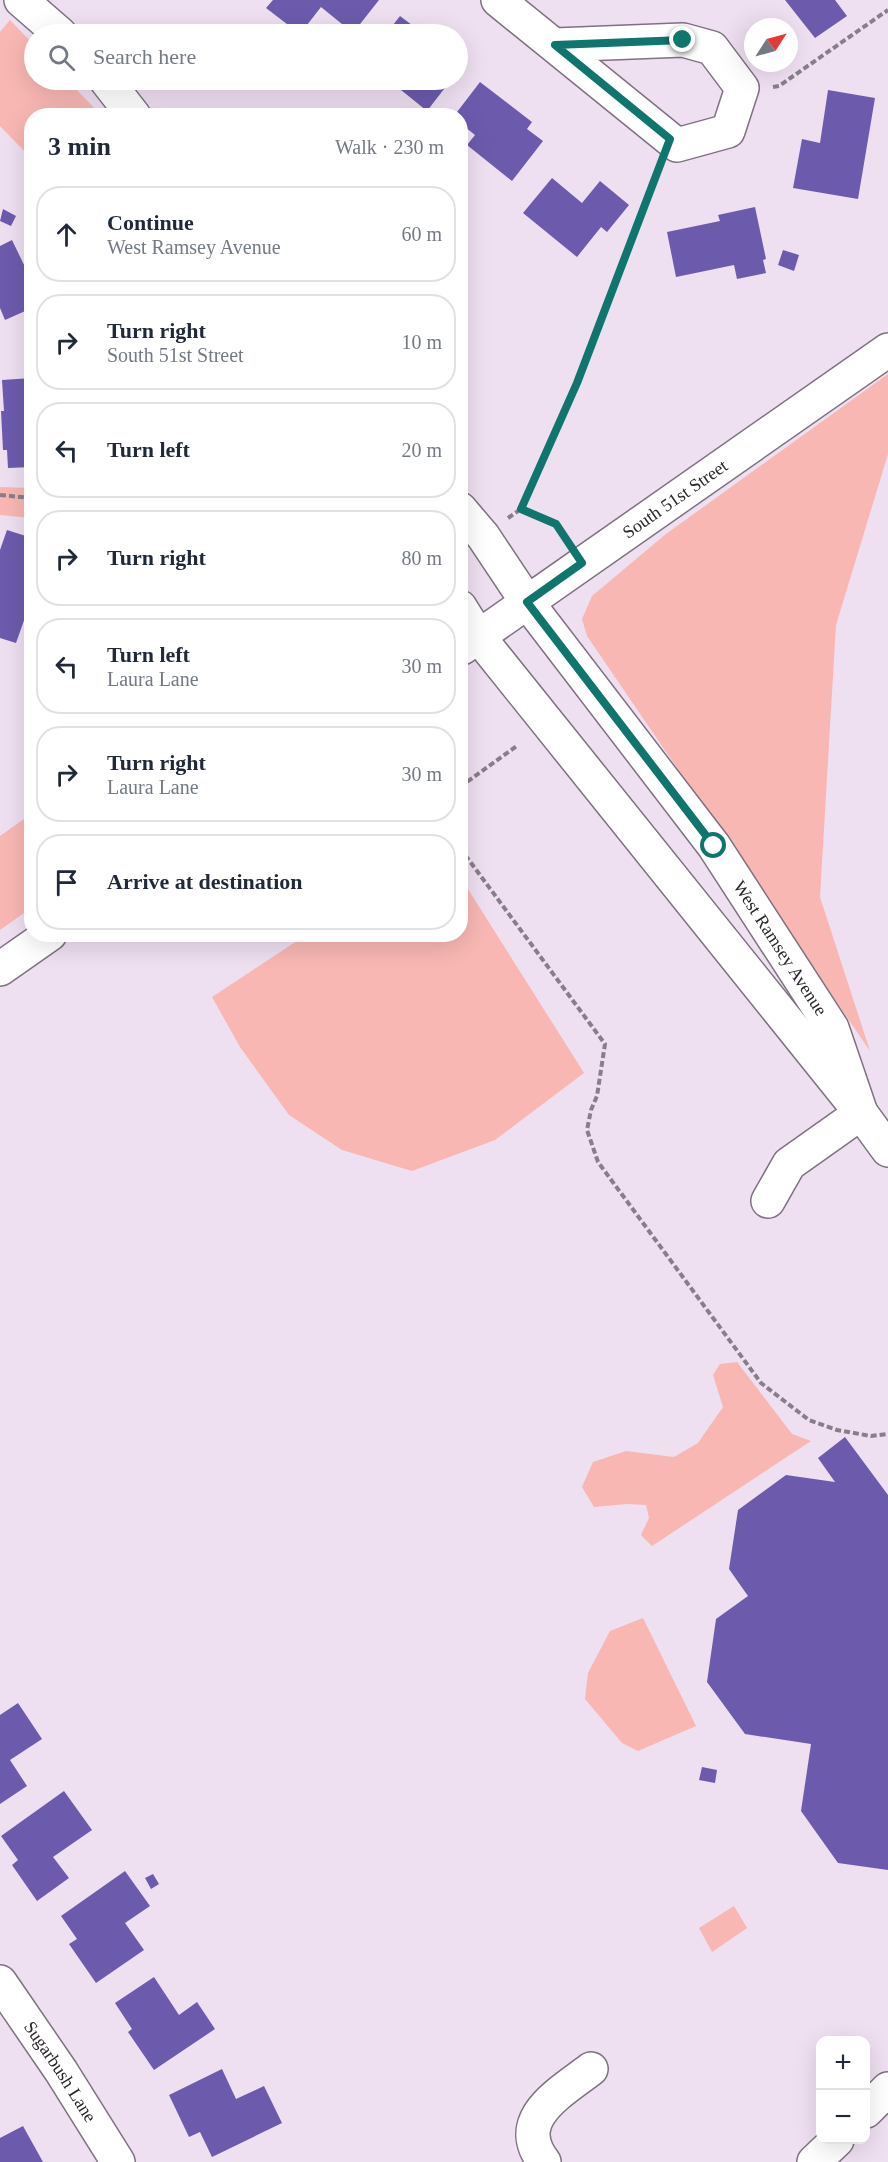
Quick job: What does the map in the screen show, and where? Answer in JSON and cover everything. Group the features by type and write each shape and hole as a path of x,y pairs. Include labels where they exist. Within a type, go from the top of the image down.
{"street":[{"path":"21,0 49,24"},
{"path":"498,0 676,145 728,131 742,88 712,48 683,40 555,45"},
{"path":"114,90 128,108"},
{"name":"South 51st Street","path":"469,642 888,350"},
{"name":"West Ramsey Avenue","path":"468,518 483,536 527,602 707,837 733,875 832,1028 861,1113"},
{"name":"West Ramsey Avenue","path":"469,642 861,1113 888,1150"},
{"path":"0,969 39,942"},
{"path":"768,1201 789,1164 861,1113"},
{"name":"Sugarbush Lane","path":"0,1982 61,2071 118,2162"},
{"path":"544,2162 534,2148 535,2121 547,2103 591,2069"},
{"path":"870,2107 888,2089"},
{"path":"814,2162 832,2144"}],"path":[{"path":"740,94 779,86 888,10"},
{"path":"483,536 521,509 577,383 670,139"},
{"path":"0,495 24,497"},
{"path":"521,509 556,524 582,563"},
{"path":"468,781 518,745"},
{"path":"468,859 604,1044 597,1096 591,1110 587,1130 598,1162 761,1383 809,1420 837,1430 871,1436 888,1434"}],"shaded area":[{"path":"10,20 24,35 24,90 77,90 94,108 24,108 24,151 0,126 0,32"},
{"path":"888,374 888,454 836,625 820,897 870,1051 587,636 582,619 592,596 666,534"},
{"path":"0,487 24,488 24,517 0,515"},
{"path":"24,819 24,913 0,930 0,836"},
{"path":"468,889 584,1073 495,1140 412,1171 342,1150 289,1115 240,1047 212,997 295,942 468,942"},
{"path":"737,1362 792,1434 811,1441 652,1546 641,1535 649,1518 646,1505 594,1507 582,1487 593,1462 626,1451 674,1457 698,1443 723,1407 713,1375 720,1364"},
{"path":"643,1618 696,1726 638,1751 622,1743 585,1699 588,1673 610,1631"},
{"path":"734,1906 747,1928 712,1952 699,1928"}],"building":[{"path":"273,0 379,0 360,24 342,24 321,7 308,24 287,24 266,8"},
{"path":"785,0 835,0 847,16 815,38"},
{"path":"400,16 411,24 394,24"},
{"path":"480,82 532,122 527,129 543,141 512,181 468,146 475,135 468,129 468,108 460,108"},
{"path":"401,90 443,90 429,108 423,108"},
{"path":"828,90 875,98 858,199 793,188 802,139 820,143"},
{"path":"552,178 582,203 600,181 629,205 607,232 601,227 577,257 523,213"},
{"path":"755,207 766,259 763,260 766,273 737,279 734,265 676,277 667,232 720,221 718,215"},
{"path":"3,209 16,216 11,226 0,221"},
{"path":"12,240 24,265 24,312 5,320 0,308 0,246"},
{"path":"783,250 799,255 794,271 778,265"},
{"path":"24,379 24,467 8,468 7,450 3,450 2,380"},
{"path":"7,530 24,535 24,620 16,643 0,638 0,550"},
{"path":"845,1437 888,1495 888,1870 838,1863 801,1811 811,1744 745,1734 707,1682 716,1619 748,1596 729,1569 738,1510 786,1475 835,1482 818,1458"},
{"path":"18,1703 42,1739 10,1760 27,1786 0,1804 0,1715"},
{"path":"702,1767 717,1770 715,1783 699,1780"},
{"path":"64,1791 92,1830 53,1857 69,1878 37,1901 12,1865 18,1860 1,1836"},
{"path":"125,1871 150,1906 125,1923 144,1950 96,1983 69,1944 77,1939 61,1916"},
{"path":"153,1874 159,1884 151,1889 145,1878"},
{"path":"154,1977 179,2015 197,2002 215,2029 154,2070 128,2032 132,2029 115,2003"},
{"path":"222,2069 236,2099 264,2086 282,2123 212,2157 200,2132 189,2137 169,2095"},
{"path":"23,2126 43,2162 0,2162 0,2138"}],"route":[{"path":"683,40 555,45 670,139 577,383 521,509 556,524 582,563 527,602 714,846"}]}
